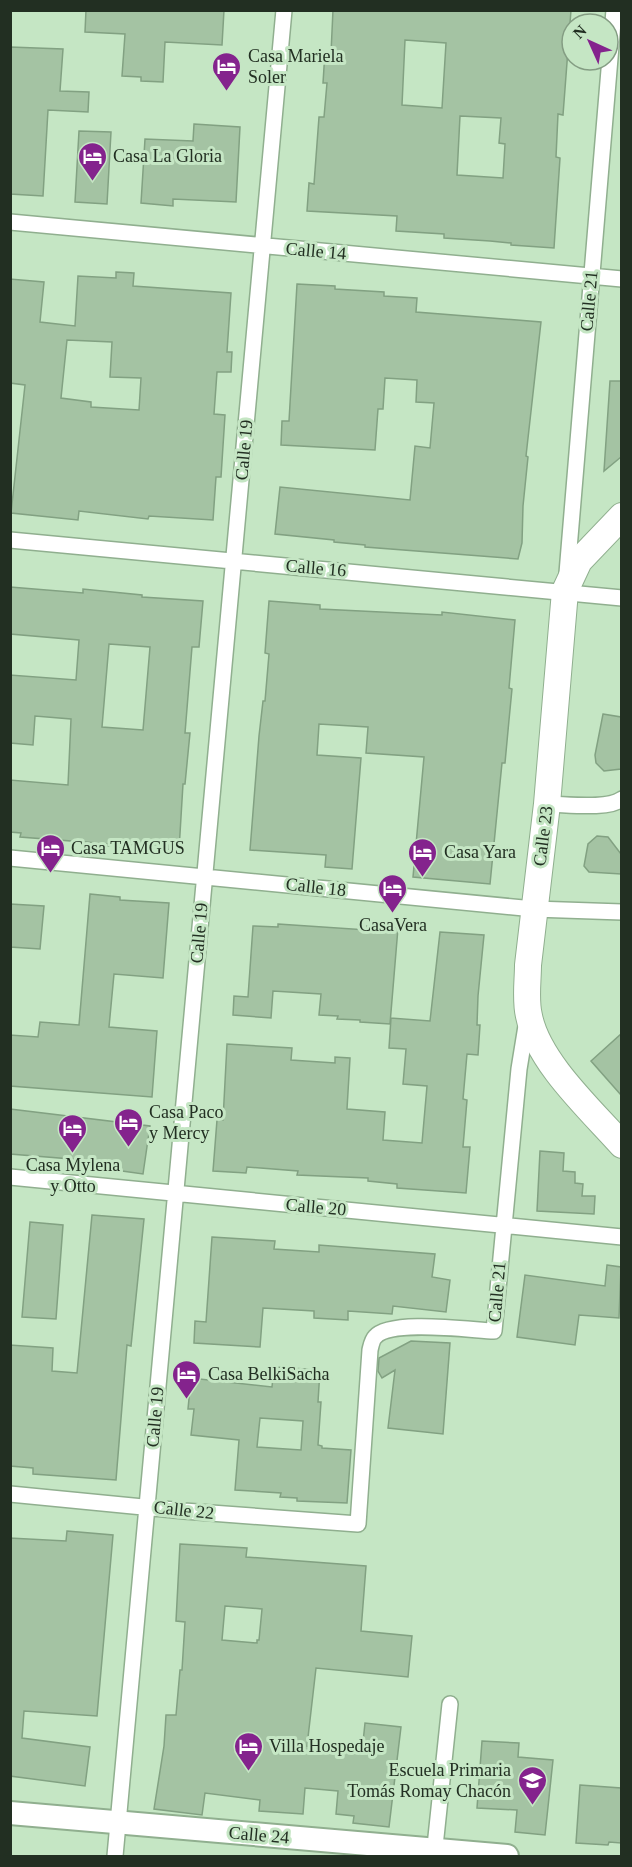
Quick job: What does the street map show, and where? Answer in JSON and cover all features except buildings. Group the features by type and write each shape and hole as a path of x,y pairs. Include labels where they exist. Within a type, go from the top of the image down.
{"main road":[{"name":"Calle 23","path":"621,516 579,561 566,591 547,804 528,965 528,1015 538,1043 561,1077 621,1145"}],"street":[{"name":"Calle 19","path":"115,1857 284,10"},
{"name":"Calle 21","path":"566,591 614,10"},
{"name":"Calle 14","path":"10,222 621,279"},
{"name":"Calle 16","path":"10,540 621,598"},
{"path":"547,804 620,803"},
{"name":"Calle 18","path":"10,858 534,909 621,912"},
{"name":"Calle 21","path":"358,1524 370,1350 375,1337 385,1330 402,1326 494,1331 519,1069 528,1015"},
{"name":"Calle 20","path":"10,1177 469,1220 503,1226 621,1237"},
{"name":"Calle 22","path":"10,1494 358,1524"},
{"path":"434,1853 450,1704"},
{"name":"Calle 24","path":"10,1813 434,1853 507,1857"}],"place":[{"name":"Casa Mariela Soler","path":"227,92"},
{"name":"Casa La Gloria","path":"92,182"},
{"name":"Casa TAMGUS","path":"50,874"},
{"name":"Casa Yara","path":"423,878"},
{"name":"CasaVera","path":"393,914"},
{"name":"Casa Paco y Mercy","path":"128,1148"},
{"name":"Casa Mylena y Otto","path":"73,1154"},
{"name":"Casa BelkiSacha","path":"187,1400"},
{"name":"Villa Hospedaje","path":"248,1772"},
{"name":"Escuela Primaria Tomás Romay Chacón","path":"532,1806"}]}
